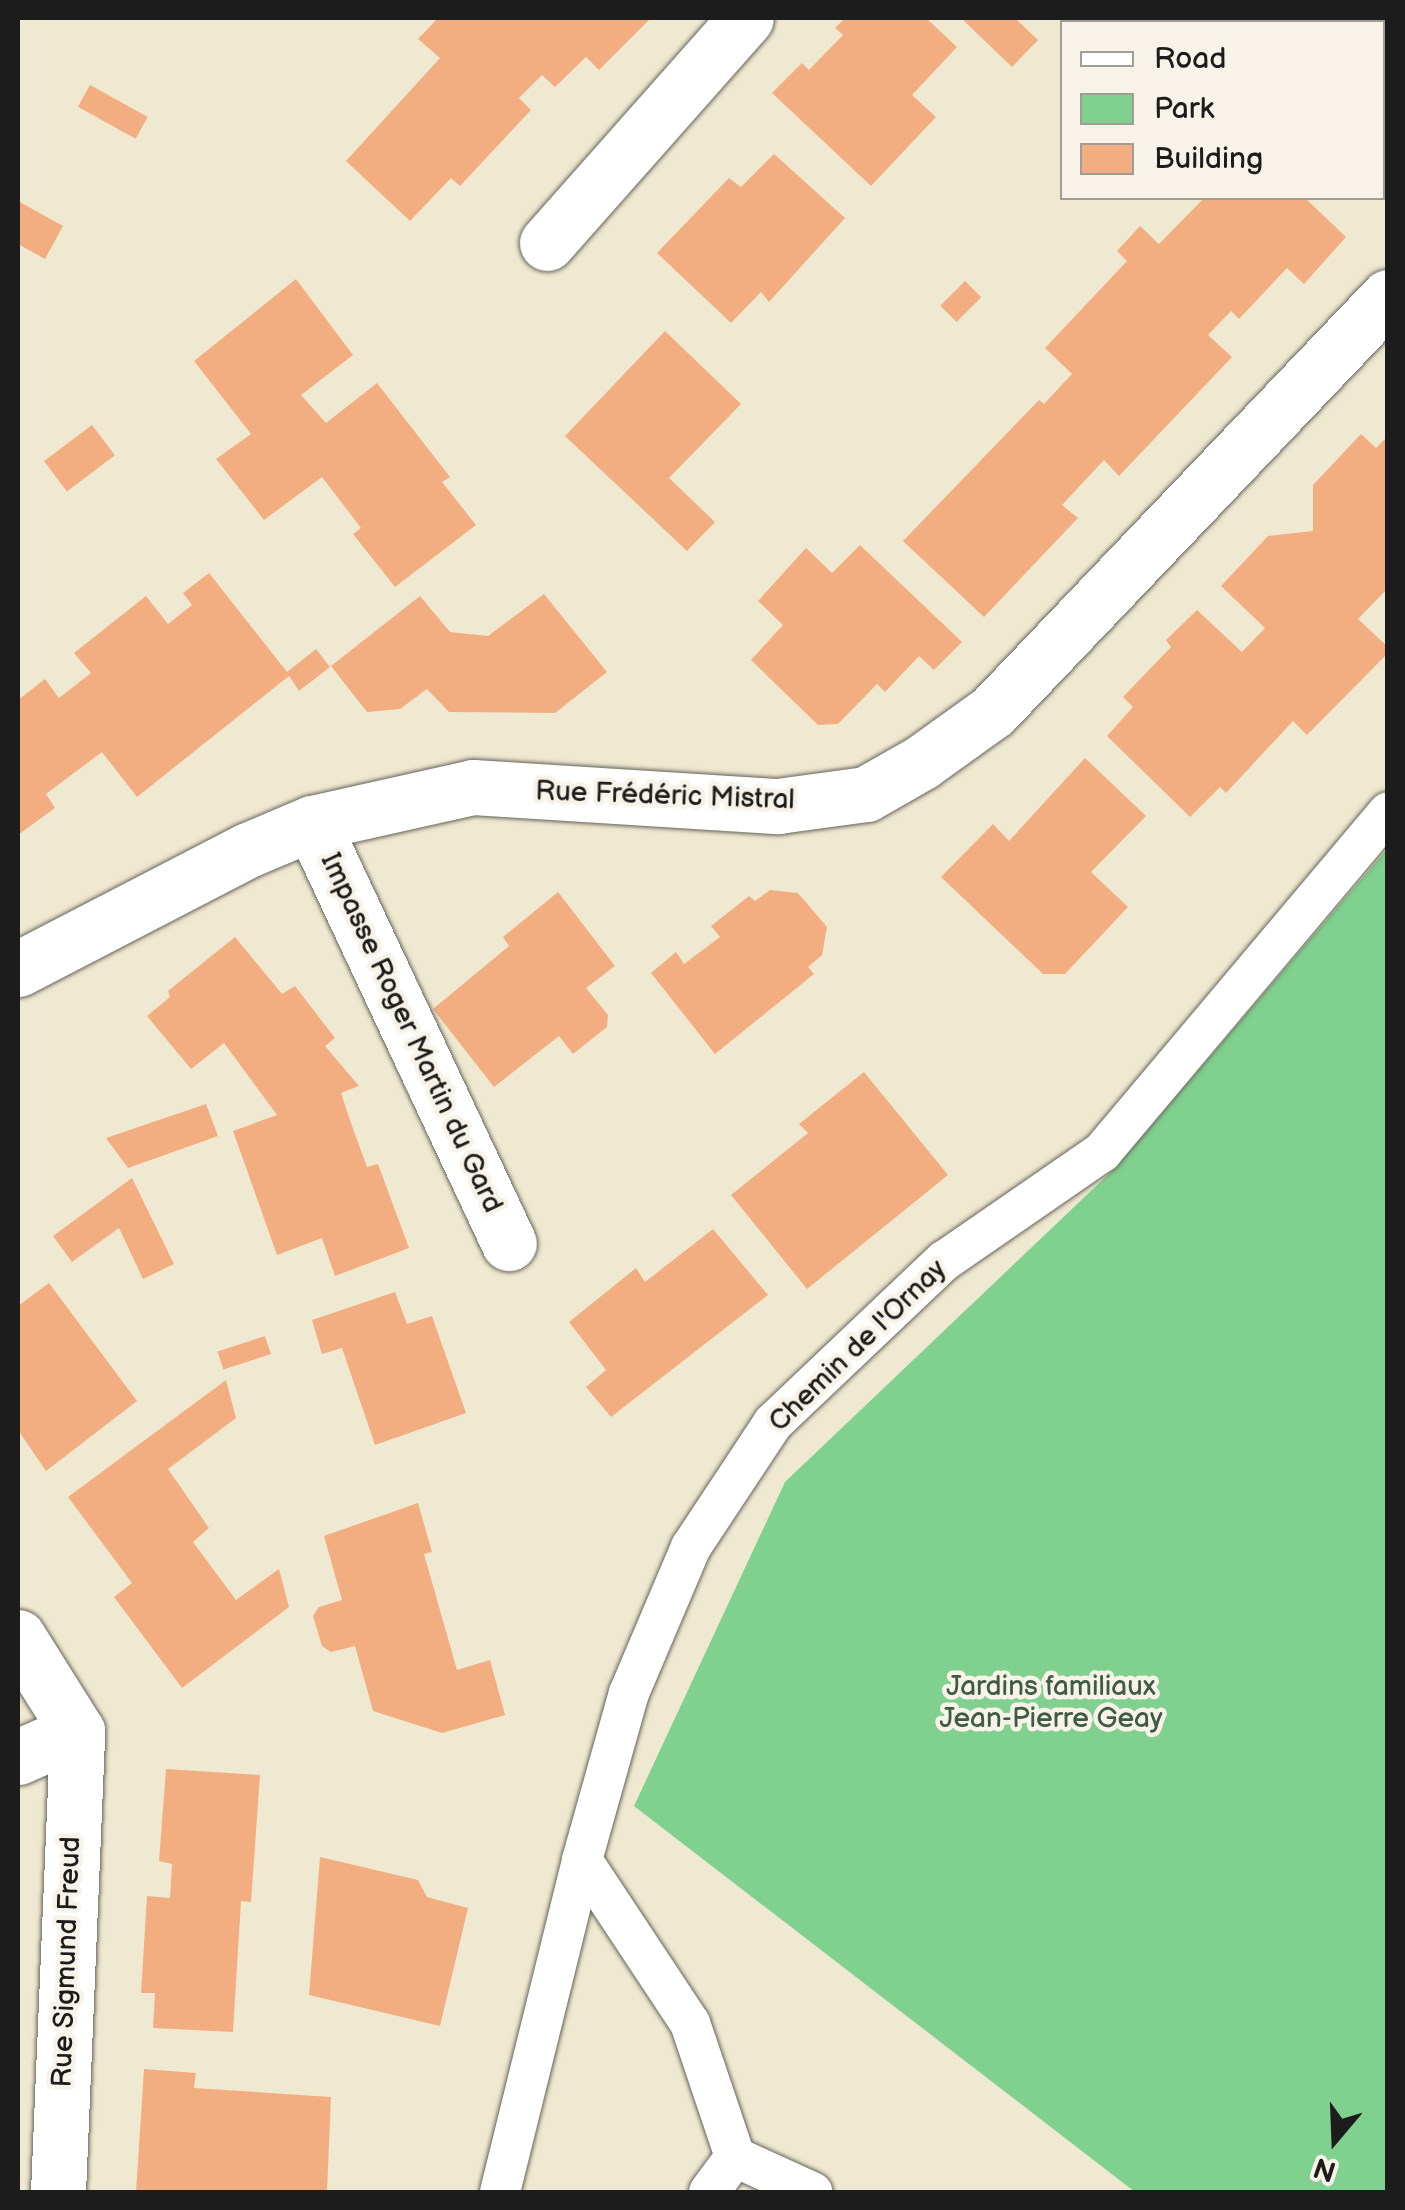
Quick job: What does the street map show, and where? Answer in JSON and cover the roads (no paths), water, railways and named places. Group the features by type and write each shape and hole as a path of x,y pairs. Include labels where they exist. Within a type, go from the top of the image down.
{"street":[{"path":"547,243 746,18"},
{"name":"Rue Frédéric Mistral","path":"18,969 248,850 312,823 474,787 778,806 866,794 922,762 994,711 1388,297"},
{"name":"Impasse Roger Martin du Gard","path":"312,823 509,1243"},
{"path":"18,1637 77,1731 18,1757"},
{"name":"Rue Sigmund Freud","path":"58,2192 77,1731"}],"lane":[{"name":"Chemin de l'Ornay","path":"500,2192 582,1860 629,1693 691,1547 773,1423 944,1261 1102,1152 1388,812"},
{"path":"582,1860 690,2024 735,2157 812,2192"},
{"path":"709,2192 735,2157"}],"park label":[{"name":"Jardins familiaux Jean-Pierre Geay","path":"1051,1703"}]}
